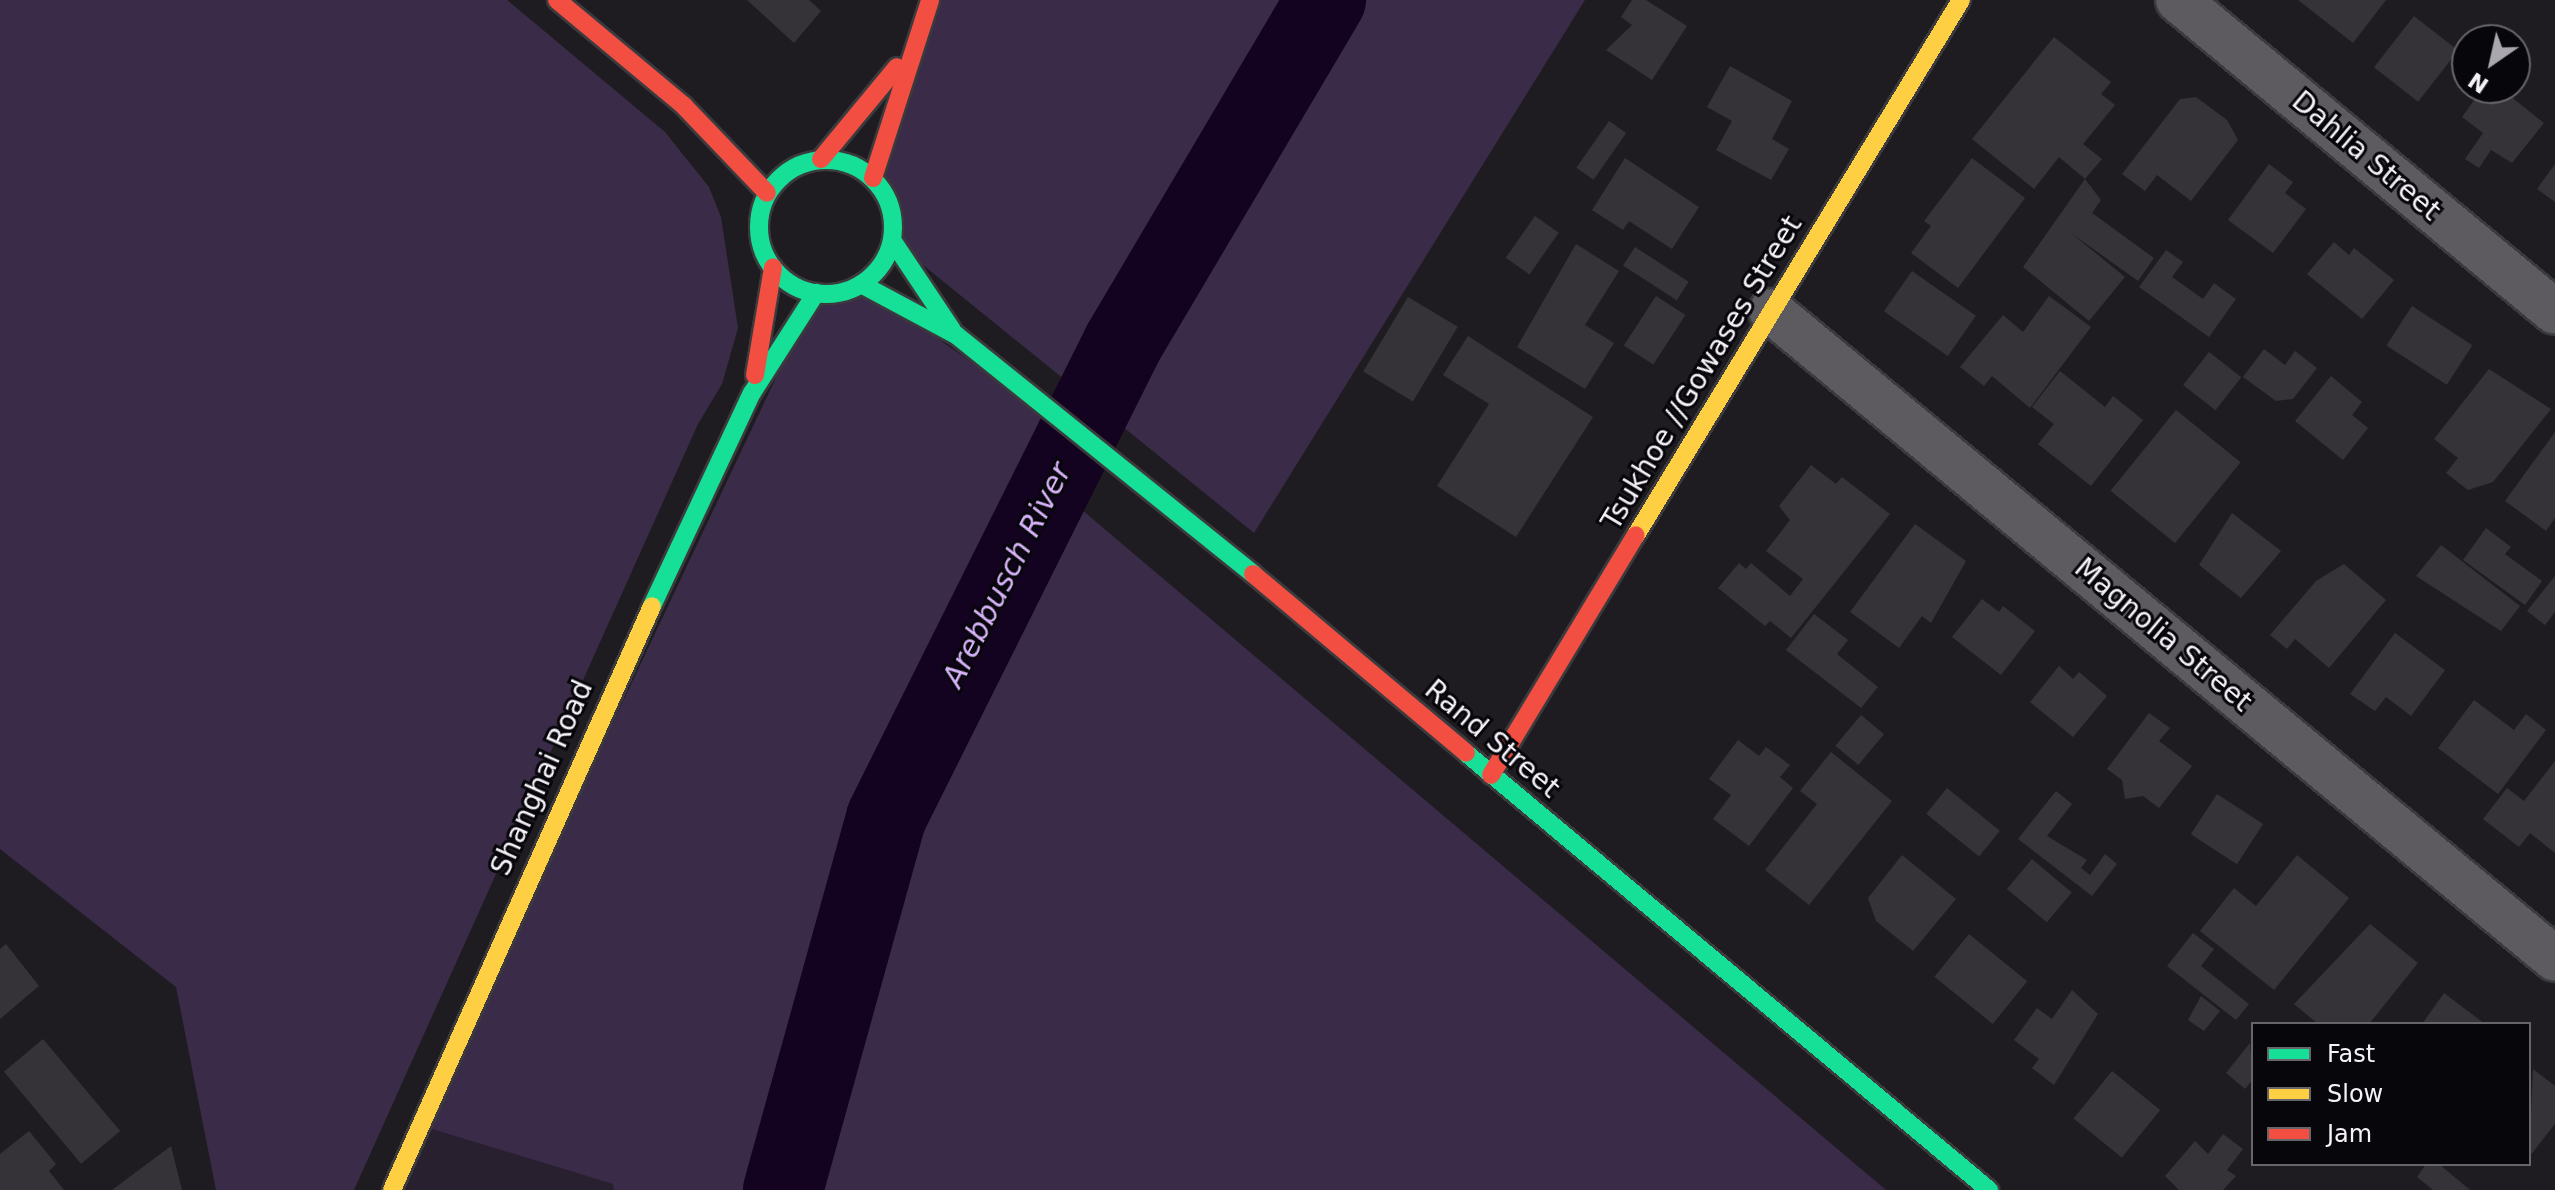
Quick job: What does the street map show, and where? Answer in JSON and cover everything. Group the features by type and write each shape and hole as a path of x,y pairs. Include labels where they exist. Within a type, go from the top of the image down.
{"street":[{"path":"557,0 684,106 767,193"},
{"path":"873,178 909,52 930,0"},
{"name":"Tsukhoe //Gowases Street","path":"1491,775 1961,0"},
{"name":"Dahlia Street","path":"2178,0 2555,312"},
{"path":"821,159 909,52"},
{"path":"684,106 736,132"},
{"path":"774,152 800,165"},
{"path":"821,159 849,164 873,178 890,207 892,240 886,257 861,284 816,293 773,267 761,244 767,193 800,165 821,159"},
{"name":"Rand Street","path":"892,240 956,335"},
{"path":"752,393 773,267"},
{"name":"Rand Street","path":"861,284 956,335 1156,493 1989,1190"},
{"path":"752,393 816,293"},
{"name":"Magnolia Street","path":"1771,311 2555,959"},
{"name":"Shanghai Road","path":"392,1190 545,836 752,393"}],"shaded area":[{"path":"0,0 507,0 665,132 709,187 721,217 738,328 722,384 698,424 354,1190 216,1190 176,987 0,849"},
{"path":"930,0 1585,0 1254,533 892,240 890,207 873,178"},
{"path":"861,284 1077,437 886,818 783,1190 614,1190 613,1184 422,1126 816,293"},
{"path":"1059,499 1075,504 1886,1190 787,1190 900,811"},
{"path":"422,1126 614,1184 614,1190 392,1190"}],"building":[{"path":"747,0 809,0 821,11 794,43"},
{"path":"1632,0 1646,0 1687,26 1652,80 1606,50 1632,25 1621,17"},
{"path":"2298,0 2386,0 2353,43"},
{"path":"2414,16 2451,45 2451,60 2418,102 2374,67"},
{"path":"2054,37 2111,82 2101,94 2115,105 2083,144 2102,159 2085,179 2059,157 2034,189 1972,139"},
{"path":"1730,66 1792,101 1772,139 1789,149 1771,180 1716,150 1732,121 1707,107"},
{"path":"2196,97 2227,120 2238,140 2191,201 2157,175 2145,191 2122,174 2180,99"},
{"path":"2471,104 2520,104 2544,123 2512,163 2491,150 2479,168 2465,159 2483,133 2462,117"},
{"path":"1609,121 1626,133 1594,180 1576,168"},
{"path":"1625,158 1699,207 1672,249 1629,221 1623,230 1592,210"},
{"path":"1972,158 2025,198 1958,288 1911,253 1931,226 1924,221"},
{"path":"2269,164 2293,182 2285,193 2306,209 2273,253 2228,220"},
{"path":"2555,164 2555,202 2537,189"},
{"path":"2085,179 2101,200 2092,213 2154,258 2138,281 2071,233 2125,277 2089,321 2023,267"},
{"path":"1535,216 1559,233 1530,274 1506,258"},
{"path":"2334,242 2349,255 2354,248 2394,280 2362,319 2307,274"},
{"path":"1576,244 1619,271 1585,325 1614,343 1585,389 1517,347"},
{"path":"1635,247 1689,282 1677,300 1623,265"},
{"path":"2166,250 2183,262 2172,277 2203,299 2214,283 2236,299 2209,337 2139,287"},
{"path":"1912,271 1976,316 1948,356 1884,311"},
{"path":"1656,296 1685,315 1653,365 1624,345"},
{"path":"2049,296 2091,327 2030,408 1992,376 1984,386 1960,367 2003,315 2023,332"},
{"path":"1408,297 1458,327 1413,401 1363,372"},
{"path":"2412,306 2472,345 2447,385 2386,345"},
{"path":"1468,336 1593,417 1516,537 1437,486 1489,404 1443,375"},
{"path":"2264,349 2285,365 2295,351 2317,368 2293,399 2276,401 2243,377"},
{"path":"2209,352 2241,377 2215,410 2183,385"},
{"path":"2489,369 2551,409 2493,482 2468,490 2446,473 2458,458 2434,439"},
{"path":"2060,371 2105,407 2113,396 2143,420 2091,486 2038,444 2054,424 2032,407"},
{"path":"2331,376 2362,402 2352,415 2368,428 2343,460 2295,421"},
{"path":"2176,410 2241,462 2175,543 2111,491"},
{"path":"2555,432 2555,518 2546,531 2505,501"},
{"path":"1811,465 1836,484 1842,477 1890,514 1791,638 1770,621 1765,626 1718,588 1739,563 1746,569 1751,563 1790,596 1803,579 1766,551 1790,520 1779,506"},
{"path":"2232,513 2281,551 2241,598 2199,565"},
{"path":"1915,524 1966,561 1931,623 1922,616 1899,648 1850,612"},
{"path":"2486,528 2511,547 2505,554 2542,581 2525,605 2463,560"},
{"path":"2441,545 2520,606 2501,631 2416,576"},
{"path":"2344,564 2386,600 2329,668 2295,639 2287,649 2270,635 2316,581"},
{"path":"2555,576 2555,612 2545,625 2527,611"},
{"path":"1982,599 1999,612 2003,606 2035,631 2001,675 1952,637"},
{"path":"1814,614 1848,640 1837,654 1878,687 1861,708 1786,650"},
{"path":"2395,633 2445,670 2411,716 2386,697 2375,711 2350,694"},
{"path":"2059,666 2073,679 2079,672 2107,696 2073,737 2030,702"},
{"path":"2474,700 2514,730 2526,714 2546,730 2498,794 2438,748"},
{"path":"2149,713 2170,728 2159,741 2192,766 2159,808 2143,796 2125,799 2122,780 2107,769"},
{"path":"1861,715 1884,734 1858,765 1835,746"},
{"path":"1738,740 1759,756 1766,747 1790,765 1780,777 1793,788 1749,846 1713,819 1731,795 1709,779"},
{"path":"1831,752 1892,801 1809,905 1765,870 1817,804 1800,791"},
{"path":"2555,761 2555,853 2530,833 2519,847 2483,819 2507,788 2524,801"},
{"path":"1947,788 2000,831 1979,856 1926,814"},
{"path":"2056,791 2072,804 2047,836 2087,860 2081,868 2090,875 2105,854 2117,864 2092,896 2018,839"},
{"path":"2217,794 2263,824 2237,864 2191,834"},
{"path":"1902,855 1956,899 1913,951 1876,921 1868,898"},
{"path":"2297,855 2349,898 2274,990 2200,931 2234,888 2256,906"},
{"path":"2032,859 2072,892 2047,922 2007,889"},
{"path":"2370,924 2418,963 2371,1022 2316,1022 2294,1004"},
{"path":"2193,933 2214,949 2201,966 2249,1004 2236,1020 2167,966"},
{"path":"1969,934 2027,981 1993,1024 1934,977"},
{"path":"6,944 39,986 0,1019 0,949"},
{"path":"2072,990 2098,1014 2054,1085 2032,1068 2039,1059 2014,1040 2037,1008 2052,1019"},
{"path":"2444,993 2482,1022 2423,1022"},
{"path":"2201,996 2220,1011 2204,1031 2188,1020"},
{"path":"43,1039 120,1131 81,1164 4,1072"},
{"path":"2250,1043 2251,1082 2245,1089 2226,1073"},
{"path":"2533,1069 2555,1086 2555,1124 2531,1154"},
{"path":"2112,1071 2160,1110 2122,1157 2074,1118"},
{"path":"29,1131 56,1164 49,1171 64,1190 0,1190 0,1154"},
{"path":"2223,1134 2243,1149 2227,1170 2236,1176 2223,1190 2179,1190 2165,1176 2195,1141 2208,1154"},
{"path":"171,1146 182,1190 112,1190"},
{"path":"2425,1166 2441,1166 2470,1190 2433,1190 2417,1177"}],"waterway":[{"name":"Arebbusch River","path":"783,1190 886,818 1123,343 1326,0"}],"traffic: fast":[{"path":"826,160 852,165 873,180 888,201 893,227 888,253 873,274 852,289 826,294 800,289 779,274 764,253 759,227 764,201 779,180 800,165 826,160"},
{"path":"892,240 952,330"},
{"path":"861,284 956,335 1253,574"},
{"path":"652,606 752,393 816,293"},
{"path":"1466,753 1989,1190"}],"traffic: slow":[{"path":"1636,535 1961,0"},
{"path":"392,1190 652,606"}],"traffic: jam":[{"path":"557,0 684,106 767,193"},
{"path":"873,178 930,0"},
{"path":"821,159 897,67"},
{"path":"755,375 773,267"},
{"path":"1491,775 1636,535"},
{"path":"1253,574 1466,753"}]}
